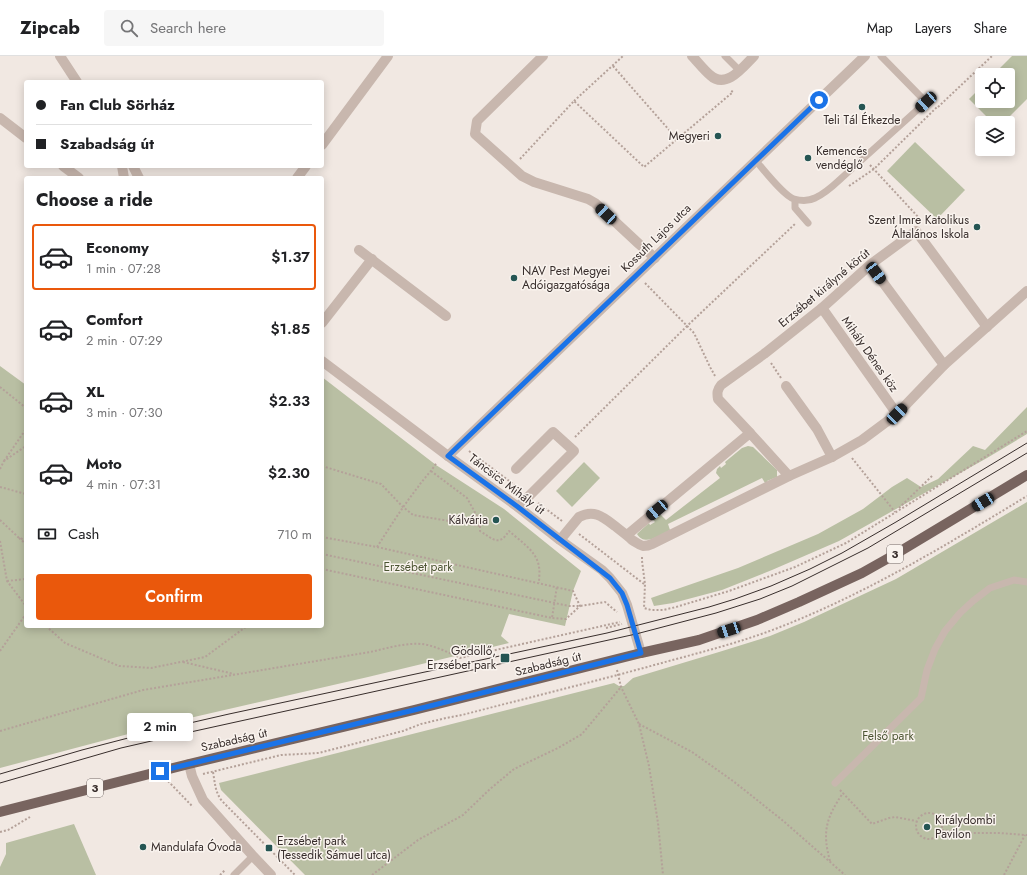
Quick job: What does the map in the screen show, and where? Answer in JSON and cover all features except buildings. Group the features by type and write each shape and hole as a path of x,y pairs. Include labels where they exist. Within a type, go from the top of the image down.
{"main road":[{"name":"Szabadság út","path":"0,812 189,764 699,640 757,620 862,573 1027,475"}],"street":[{"path":"60,56 76,80"},
{"path":"324,142 388,56"},
{"path":"543,56 477,122 475,134 522,176 534,182 588,199 595,203 655,258"},
{"path":"692,56 714,79 721,80 732,77 754,56"},
{"name":"Kossuth Lajos utca","path":"445,454 460,444 865,56"},
{"path":"0,118 24,136"},
{"path":"66,168 76,176"},
{"path":"916,231 987,327"},
{"name":"Erzsébet királyné körút","path":"721,385 764,354 822,308 871,264 916,231"},
{"path":"359,250 446,316"},
{"path":"324,320 372,259"},
{"path":"876,273 944,365"},
{"path":"560,540 579,517 592,513 604,517 638,544 644,546 652,544 789,476 846,450 897,414 944,365 1027,291"},
{"name":"Mihály Dénes köz","path":"822,308 897,414"},
{"name":"Táncsics Mihály út","path":"324,363 602,570 615,583 622,593 641,653"},
{"path":"721,385 717,394 718,400 789,476"},
{"path":"786,386 817,429 832,457"},
{"path":"516,469 553,432 574,451 518,507"},
{"path":"627,535 750,433"},
{"path":"189,764 192,776 203,800 271,875"}],"lane":[{"path":"725,56 740,70"},
{"path":"756,161 792,199 804,200 816,198 825,192 926,102 881,56"},
{"path":"795,200 796,208 808,223"},
{"path":"835,783 921,698 927,670 935,649 945,631 960,613 990,588 1014,580 1027,582"},
{"path":"234,875 253,856"}],"path":[{"path":"512,167 574,101 623,56"},
{"path":"926,102 937,107 992,56"},
{"path":"613,66 677,139"},
{"path":"574,101 644,167 733,92 721,80"},
{"path":"864,158 920,219 921,226 916,231"},
{"path":"578,434 751,265"},
{"path":"637,275 688,326 697,338 710,367 721,385"},
{"path":"764,354 786,386"},
{"path":"0,387 24,406"},
{"path":"644,546 642,561 646,584 644,608 651,610 664,610 676,607 795,567 846,542 1027,431"},
{"path":"0,469 24,432"},
{"path":"460,444 646,584"},
{"path":"4,461 24,447"},
{"path":"846,450 895,512"},
{"path":"377,547 418,486 445,454"},
{"path":"324,467 381,484 413,516 480,526"},
{"path":"432,471 467,498 477,516 480,532 494,540 501,540 509,532 529,549 537,560 539,568 538,583"},
{"path":"895,512 932,476"},
{"path":"0,487 24,493"},
{"path":"0,520 24,542"},
{"path":"324,537 377,547 573,590 580,606"},
{"path":"18,538 24,540"},
{"path":"0,541 7,581 24,603"},
{"path":"324,554 570,606 605,602 619,614"},
{"path":"324,569 552,618 566,619 580,606"},
{"path":"7,581 24,579"},
{"path":"552,618 557,586"},
{"path":"0,651 24,617"},
{"path":"620,618 622,622"},
{"path":"606,628 622,624 622,622"},
{"path":"0,731 143,690 370,652 401,645 416,644 429,646 446,651 460,658 622,622"},
{"path":"48,628 65,643 119,666 151,668 205,656 244,628"},
{"path":"182,661 235,674"},
{"path":"617,670 622,687 639,724 649,766 658,823 663,875"},
{"path":"295,875 222,801 215,788 213,772 281,755 319,753 403,731 421,724 618,675"},
{"path":"372,875 418,840 463,815 490,789 514,769 558,748 582,734 622,687"},
{"path":"639,724 692,752 733,781 781,819 845,875"},
{"path":"835,783 872,824 889,818 916,821"},
{"path":"831,863 825,837 826,827 834,806 843,793"},
{"path":"926,813 933,814 939,818 942,824 942,830 939,836 934,839 927,840 922,838 917,833 915,828 916,821 920,816 926,813"},
{"path":"942,830 965,833 1026,835 1004,875"},
{"path":"220,875 225,870"}],"green space":[{"path":"1012,56 1027,56 1027,99 1010,116 986,116 978,108 1015,108 1015,68 1000,68"},
{"path":"975,93 975,105 969,99"},
{"path":"915,142 965,190 937,219 887,171"},
{"name":"Erzsébet park","path":"0,366 24,384 24,628 324,628 324,379 436,465 504,509 581,571 573,591 565,626 509,614 501,636 509,643 181,720 0,768"},
{"path":"1027,407 1027,434 839,541 722,590 673,603 654,606 651,598 738,568 818,534 863,509 892,487 907,478 921,487 938,479 973,446 985,450"},
{"path":"748,446 753,447 777,470 777,477 767,481 768,484 765,483 762,478 668,524 670,530 653,539 644,540 640,538 637,534 649,523 650,525 655,522 653,520 660,514 666,520 720,478 716,473 717,469 726,464 725,462 742,448"},
{"path":"584,462 600,478 572,507 556,491"},
{"name":"Felső park","path":"1027,502 1027,875 305,875 221,790 219,783 614,683 619,686 624,686 633,678 770,636 804,622 896,579"},
{"path":"74,824 96,875 0,875 0,867 6,854 6,843"}],"tram line":[{"path":"0,774 82,750 155,731 607,633 735,599 771,586 842,553 1027,443"},
{"path":"0,783 121,748 636,634 716,613 760,599 792,586 868,548 1027,453"}],"place":[{"name":"Teli Tál Étkezde","path":"862,107"},
{"name":"Megyeri","path":"718,136"},
{"name":"Kemencés vendéglő","path":"808,158"},
{"name":"Szent Imre Katolikus Általános Iskola","path":"977,227"},
{"name":"NAV Pest Megyei Adóigazgatósága","path":"514,278"},
{"name":"Kálvária","path":"496,520"},
{"name":"Gödöllő, Erzsébet park","path":"505,658"},
{"name":"Királydombi Pavilon","path":"927,827"},
{"name":"Mandulafa Óvoda","path":"143,847"},
{"name":"Erzsébet park (Tessedik Sámuel utca)","path":"269,848"}],"route":[{"path":"160,771 414,710 641,653 627,605 622,593 615,583 602,570 448,456 819,100"}]}
